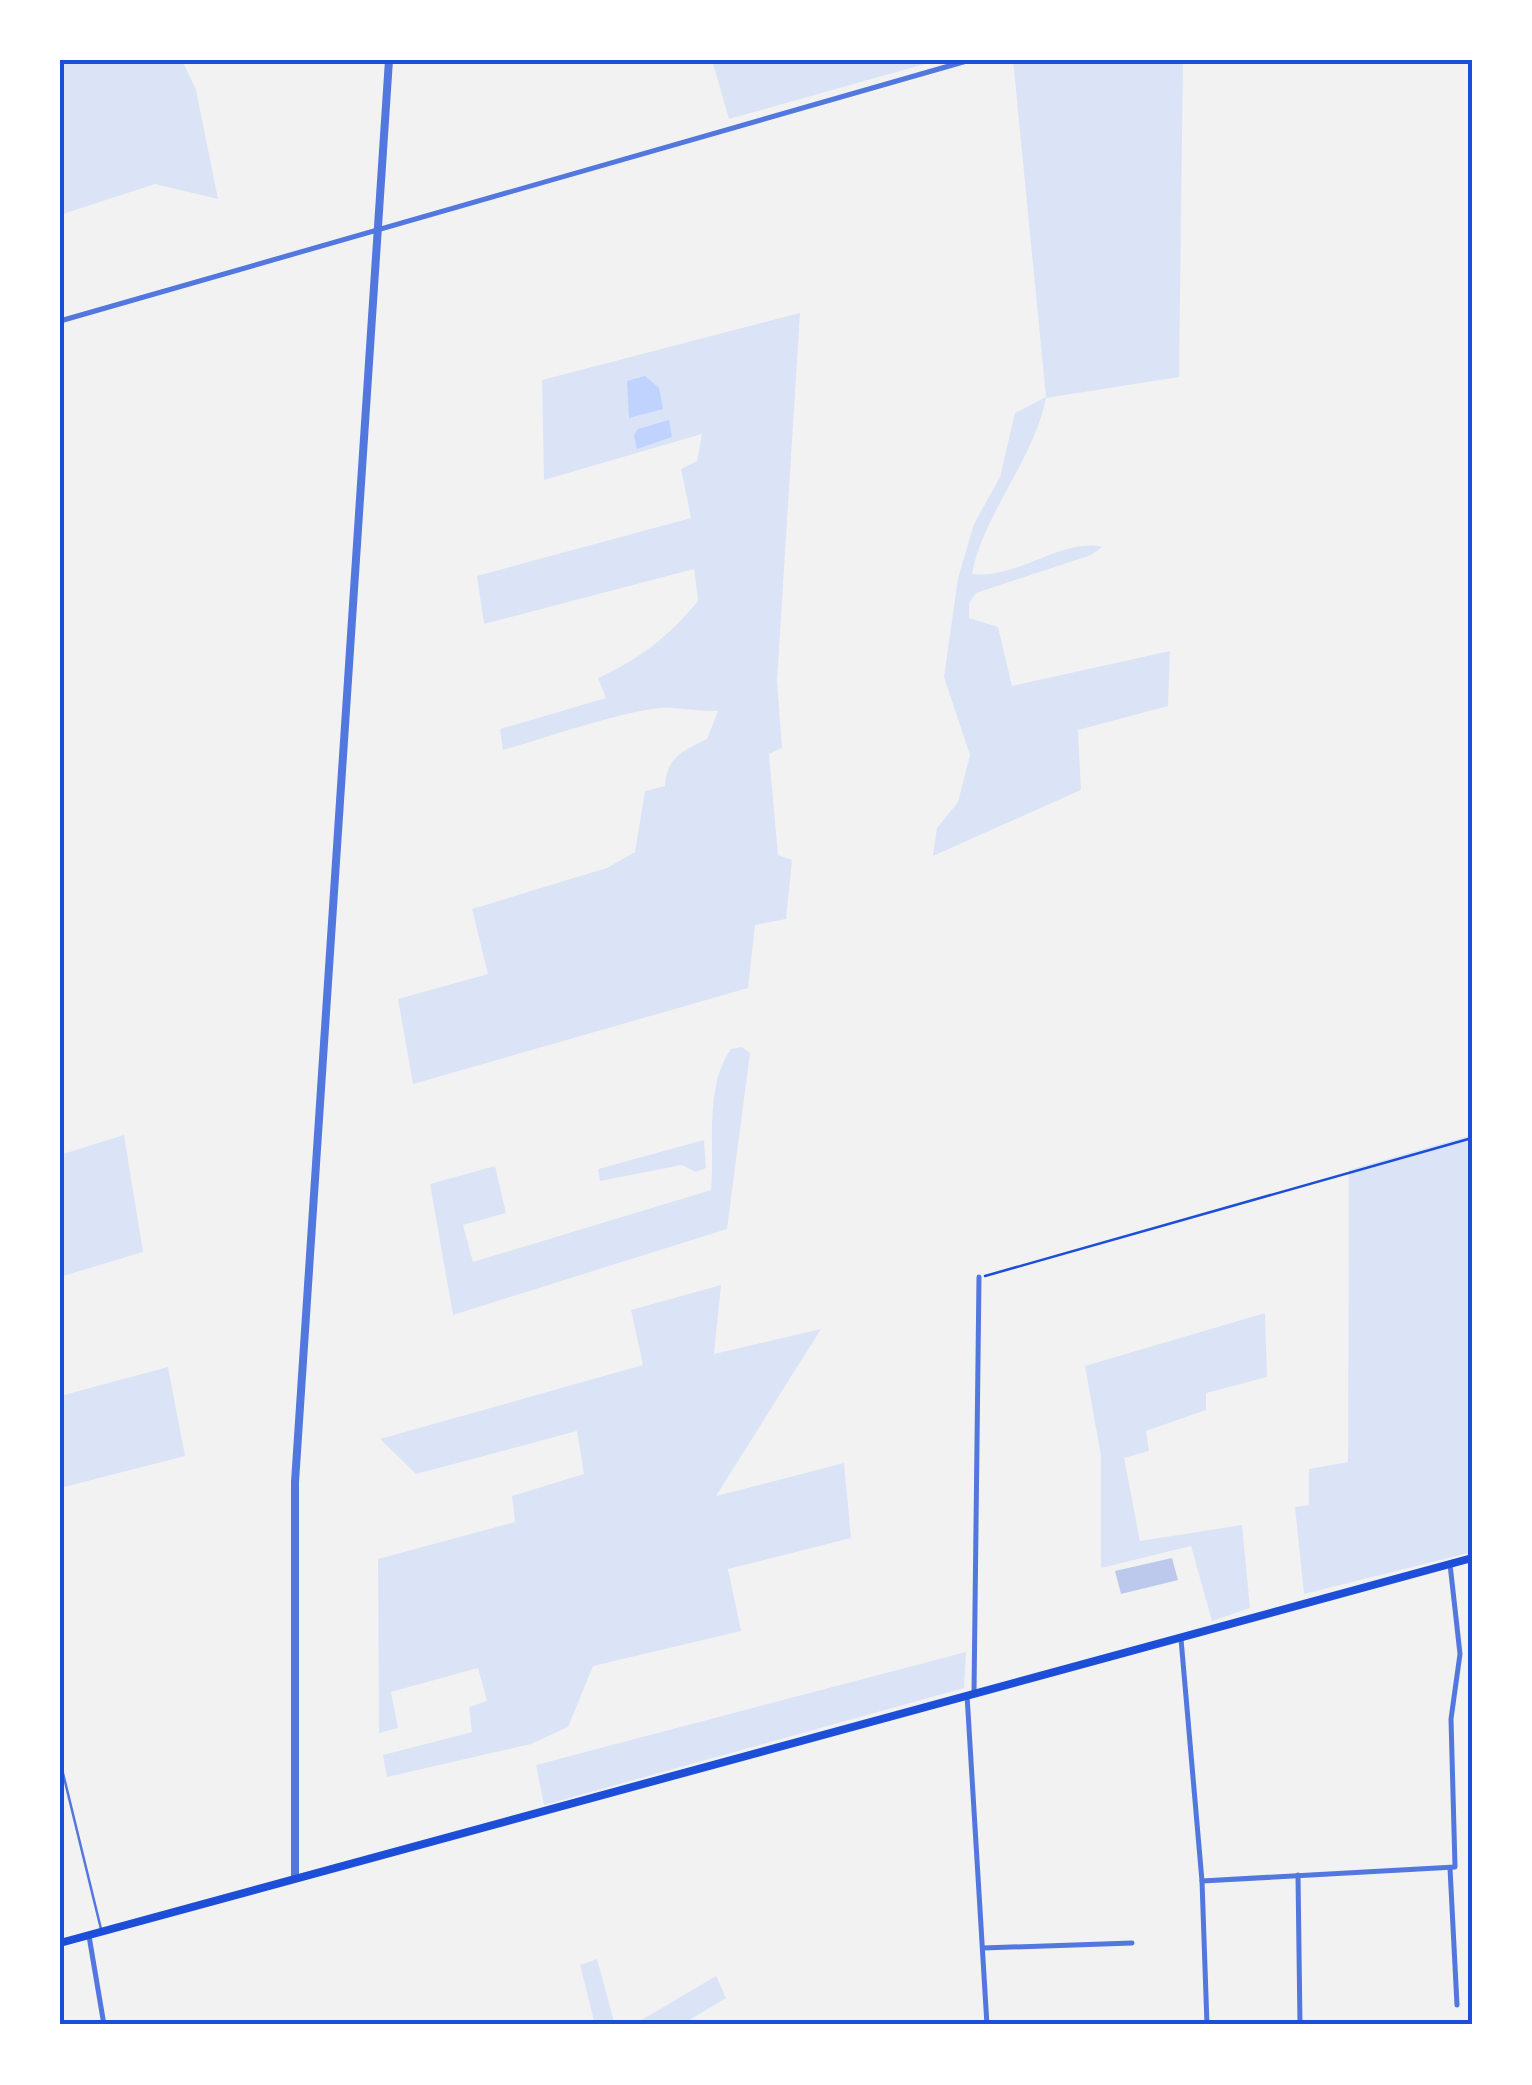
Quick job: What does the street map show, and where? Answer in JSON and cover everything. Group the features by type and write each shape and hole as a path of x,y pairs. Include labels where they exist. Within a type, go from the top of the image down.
{"main road":[{"path":"60,1943 1472,1558"}],"street":[{"path":"295,1878 295,1482 389,60"},
{"path":"60,321 970,60"},
{"path":"979,1277 971,1694 988,2025"},
{"path":"1202,1881 1455,1867 1450,1719 1460,1654 1450,1564"},
{"path":"1180,1638 1202,1881 1207,2025"},
{"path":"1450,1868 1457,2005"},
{"path":"1298,1875 1300,2025"},
{"path":"88,1933 104,2025"},
{"path":"983,1948 1132,1943"}],"lane":[{"path":"60,1761 101,1930"}],"path":[{"path":"979,1277 1472,1138"}],"shaded area":[{"path":"60,60 182,60 196,90 218,199 155,184 60,215"},
{"path":"712,60 939,60 729,119"},
{"path":"1013,60 1183,60 1179,377 1046,398 1031,444 987,529 972,574 1006,570 1072,548 1102,547 1091,555 976,593 969,603 969,618 998,627 1012,686 1170,651 1168,706 1078,730 1081,790 933,856 937,828 958,802 970,755 944,677 958,578 974,524 1000,477 1015,413 1046,397"},
{"path":"800,313 777,681 782,748 769,754 778,855 792,860 786,919 755,925 748,988 413,1084 398,999 488,974 472,909 607,868 635,852 645,791 665,786 673,762 683,751 707,739 718,711 672,708 637,712 503,750 500,729 606,698 598,678 652,646 698,601 694,569 484,624 477,576 691,518 681,469 697,461 702,434 544,480 542,380"},
{"path":"742,1047 750,1053 727,1229 453,1315 430,1184 495,1166 506,1213 463,1225 473,1262 711,1190 712,1117 717,1081 731,1049"},
{"path":"124,1135 143,1252 60,1277 60,1155"},
{"path":"1472,1135 1472,1552 1304,1594 1295,1507 1309,1505 1309,1469 1348,1462 1349,1170"},
{"path":"704,1140 706,1168 696,1172 682,1165 600,1181 598,1169"},
{"path":"721,1285 714,1354 821,1329 716,1496 844,1463 851,1538 728,1569 741,1631 593,1666 568,1727 531,1744 387,1777 383,1755 472,1732 469,1707 487,1701 478,1668 391,1692 398,1728 379,1733 378,1559 515,1522 512,1496 584,1474 577,1431 416,1474 380,1439 643,1365 631,1310"},
{"path":"1265,1313 1267,1377 1206,1393 1206,1410 1146,1431 1149,1451 1124,1458 1140,1541 1242,1525 1250,1608 1212,1621 1191,1546 1101,1568 1101,1456 1085,1366"},
{"path":"168,1367 185,1456 60,1488 60,1396"},
{"path":"966,1652 964,1688 544,1805 536,1765"},
{"path":"597,1959 615,2025 595,2025 580,1965"},
{"path":"716,1976 726,1998 681,2025 633,2025"}],"water":[{"path":"645,376 659,388 663,409 629,418 627,381"},
{"path":"669,420 672,437 637,449 634,435 638,429"}],"building":[{"path":"1172,1558 1178,1580 1121,1594 1115,1571"}]}
